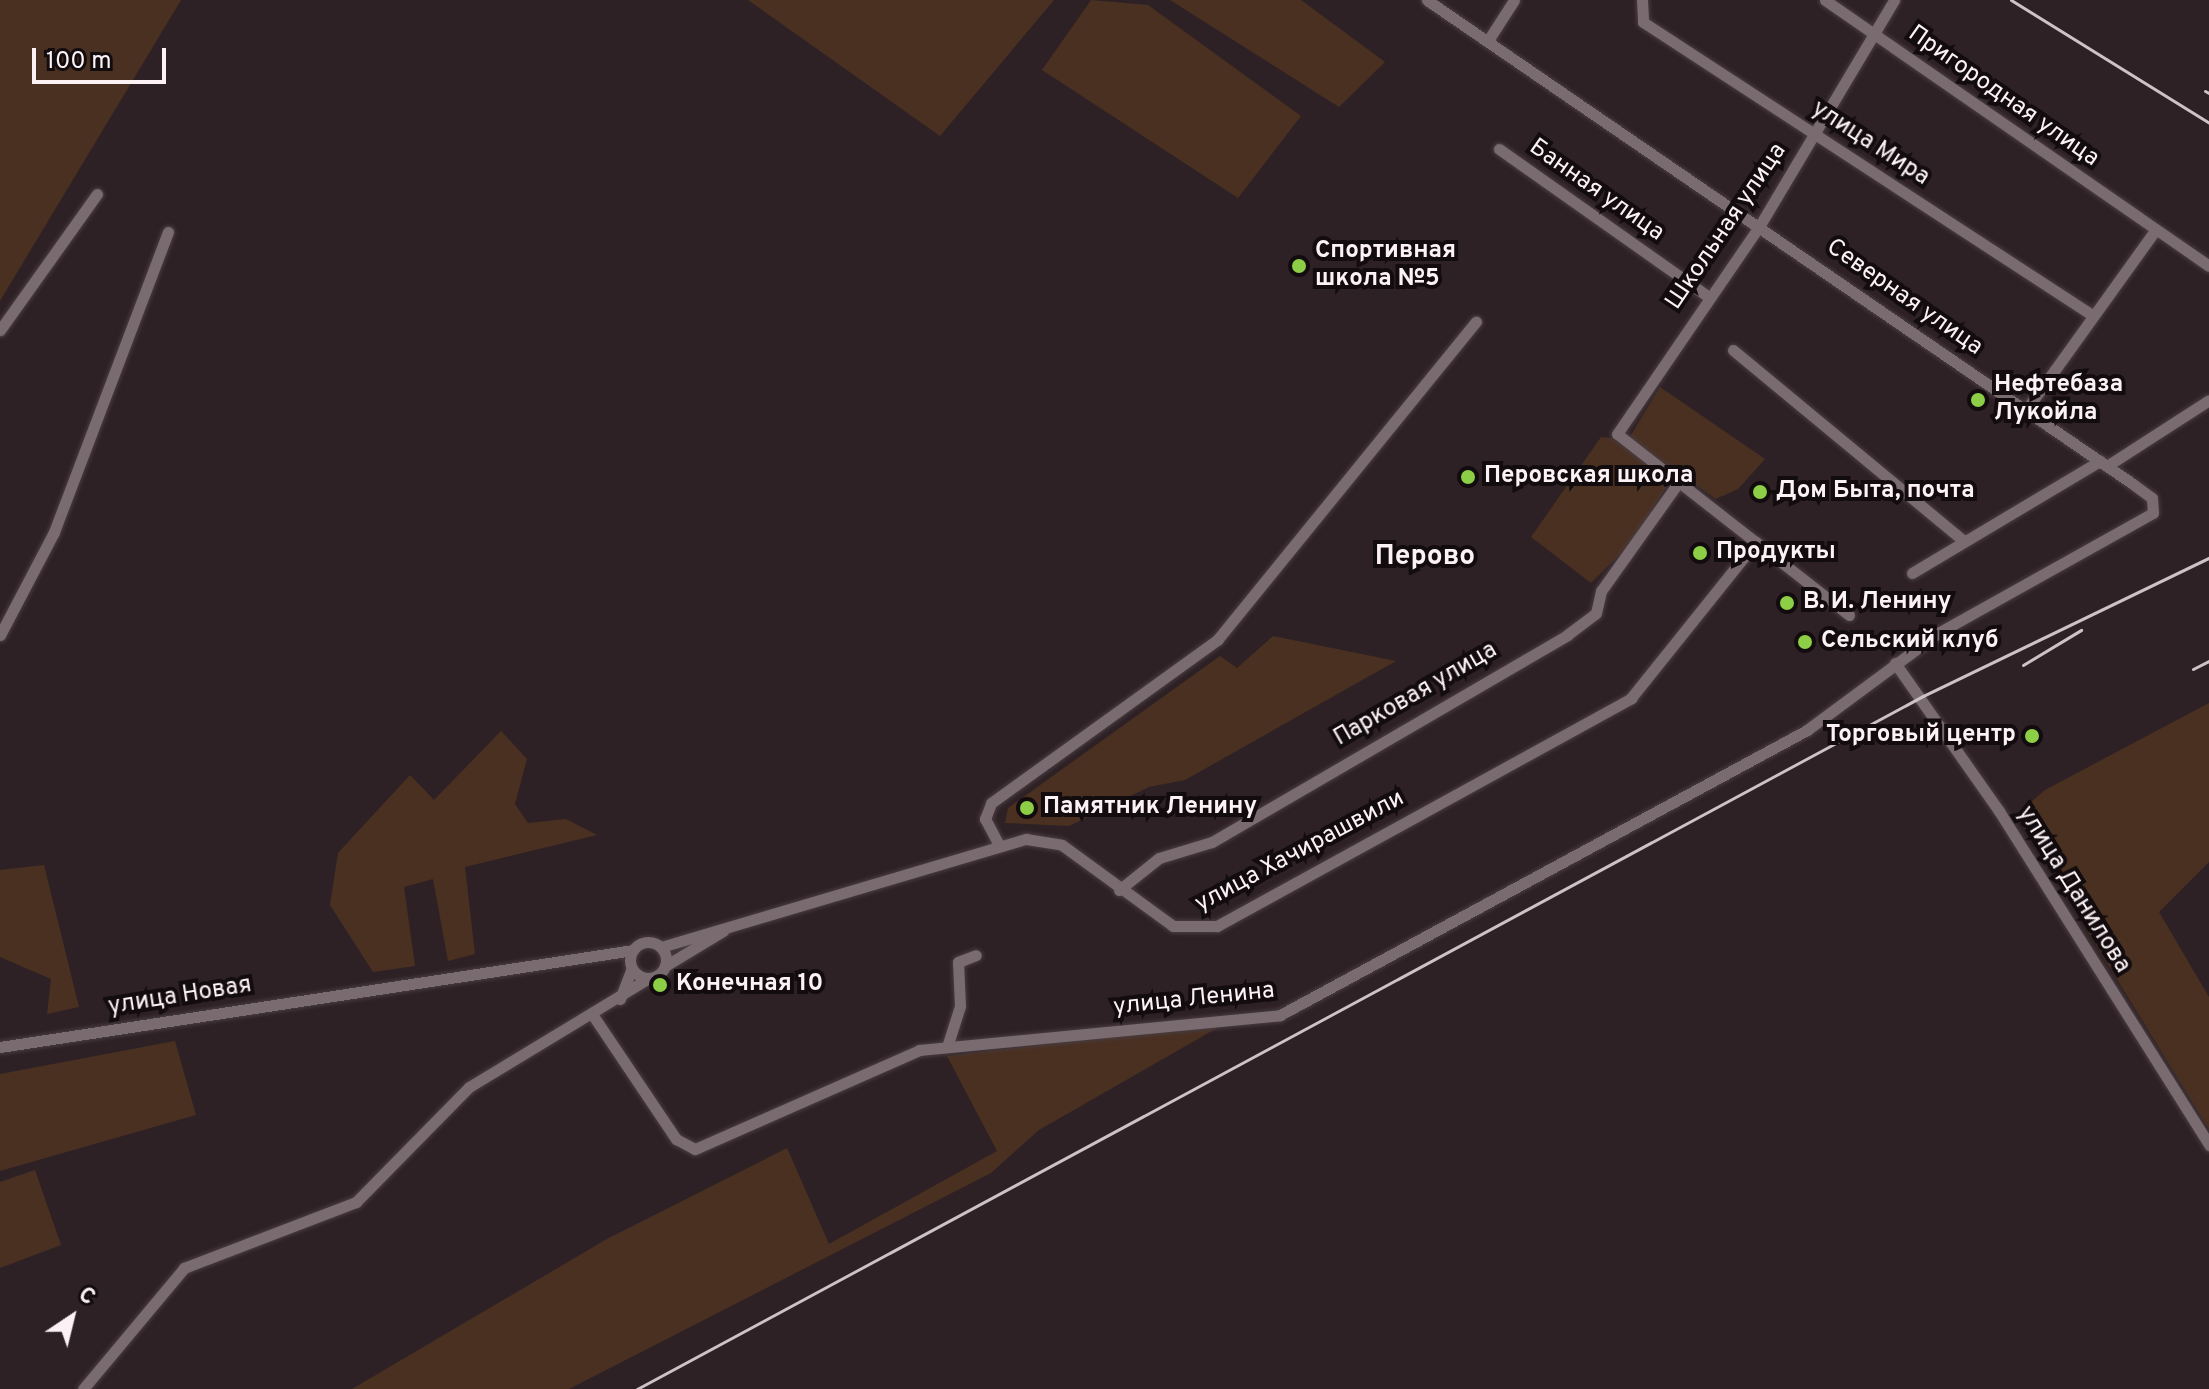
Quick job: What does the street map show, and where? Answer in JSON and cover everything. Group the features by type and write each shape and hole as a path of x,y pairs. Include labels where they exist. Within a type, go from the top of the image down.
{"street":[{"name":"Северная улица","path":"1427,0 1760,225 2152,498 2153,513 1895,663"},
{"path":"1489,39 1514,0"},
{"name":"улица Мира","path":"1642,0 1643,22 2092,315"},
{"name":"Пригородная улица","path":"1825,0 2154,232 2209,266"},
{"name":"Школьная улица","path":"1681,479 1617,434 1706,295 1760,225 1876,35 1894,0"},
{"name":"Банная улица","path":"1499,149 1706,295"},
{"path":"0,330 97,194"},
{"path":"0,635 54,532 168,232"},
{"path":"2026,410 2154,232"},
{"path":"999,845 985,819 991,803 1218,639 1476,322"},
{"path":"1733,350 1963,540"},
{"path":"1912,573 1963,540 2104,464 2209,400"},
{"path":"1681,479 1849,615"},
{"name":"Парковая улица","path":"1119,890 1159,858 1212,842 1567,635 1596,613 1601,591 1681,479"},
{"name":"улица Хачирашвили","path":"631,960 644,942 661,947 1026,839 1062,845 1119,890 1173,926 1217,926 1631,698 1756,542"},
{"name":"улица Ленина","path":"592,1014 676,1139 695,1149 886,1060 947,1047 1280,1015 1309,1004 1807,730 1895,663"},
{"name":"улица Данилова","path":"1895,663 1999,811 2209,1145"},
{"path":"83,1389 184,1268 356,1202 469,1087 620,999 665,966 724,930"},
{"path":"661,947 665,966"},
{"name":"улица Новая","path":"0,1047 611,954 631,960"},
{"path":"947,1047 960,1006 958,962 976,955"},
{"path":"620,999 631,960 649,978"}],"shaded area":[{"path":"0,0 181,0 0,301"},
{"path":"748,0 1054,0 940,136"},
{"path":"1091,0 1148,5 1301,116 1238,198 1042,70"},
{"path":"1170,0 1301,0 1385,62 1339,107"},
{"path":"1660,387 1765,459 1738,489 1716,499 1629,438"},
{"path":"1601,437 1612,438 1670,481 1633,541 1591,583 1531,537"},
{"path":"1273,636 1396,661 1185,780 1149,787 1069,826 1005,823 1008,808 1220,656 1237,668"},
{"path":"2209,703 2209,862 2159,912 2209,997 2209,1129 2016,815 2045,790"},
{"path":"501,731 527,759 515,804 528,823 566,819 597,835 465,867 475,954 448,961 433,879 404,887 415,966 373,972 330,905 338,853 410,775 434,800"},
{"path":"44,865 79,1007 47,1014 51,979 0,957 0,870"},
{"path":"1224,1024 1039,1130 991,1173 569,1389 352,1389 607,1239 787,1148 829,1244 997,1151 947,1056"},
{"path":"175,1041 196,1115 0,1171 0,1074"},
{"path":"35,1170 61,1245 0,1268 0,1182"}],"railway":[{"path":"2011,0 2209,123"},
{"path":"2205,91 2209,93"},
{"path":"637,1389 1923,696 2209,558"},
{"path":"2023,665 2081,630"},
{"path":"2193,669 2209,661"}],"place":[{"name":"Спортивная школа №5","path":"1299,266"},
{"name":"Нефтебаза Лукойла","path":"1978,400"},
{"name":"Перовская школа","path":"1468,477"},
{"name":"Дом Быта, почта","path":"1760,492"},
{"name":"Продукты","path":"1700,553"},
{"name":"В. И. Ленину","path":"1787,603"},
{"name":"Сельский клуб","path":"1805,642"},
{"name":"Торговый центр","path":"2032,736"},
{"name":"Памятник Ленину","path":"1027,808"},
{"name":"Конечная 10","path":"660,985"}],"district":[{"name":"Перово","path":"1425,557"}]}
